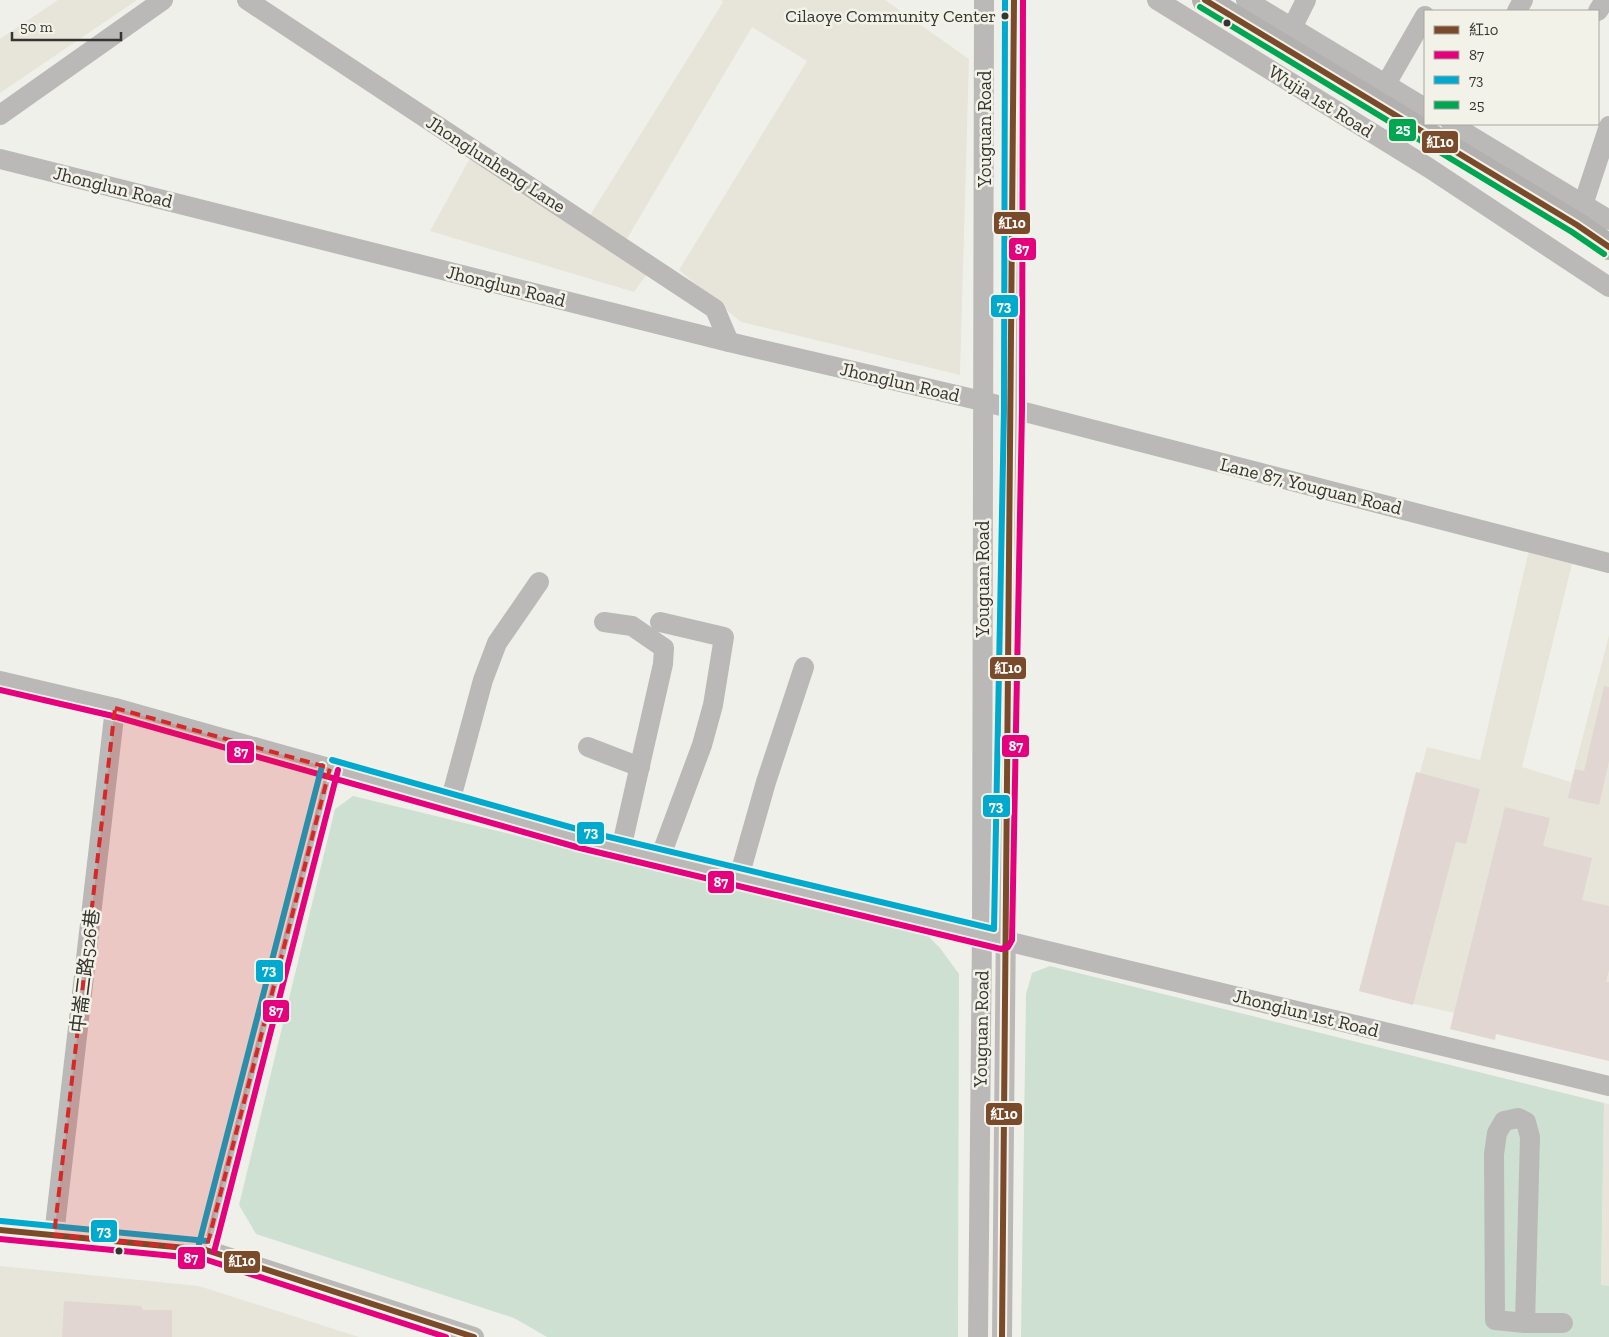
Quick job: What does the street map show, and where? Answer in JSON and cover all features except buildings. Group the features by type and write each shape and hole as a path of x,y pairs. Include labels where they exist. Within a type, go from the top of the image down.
{"main road":[{"name":"Wujia 1st Road","path":"1205,0 1424,115"},
{"name":"Wujia 1st Road","path":"1450,129 1580,214 1609,247"}],"street":[{"path":"0,115 163,0"},
{"name":"Jhonglunheng Lane","path":"247,0 715,308 729,342"},
{"name":"Youguan Road","path":"978,1337 982,934 984,0"},
{"name":"Youguan Road","path":"1002,1337 1003,940 1013,409 1014,0"},
{"path":"1246,0 1424,107"},
{"path":"1292,28 1306,0"},
{"name":"Wujia 1st Road","path":"1164,2 1429,168 1609,287"},
{"path":"1386,84 1424,18"},
{"path":"1580,214 1609,126"},
{"path":"1429,168 1450,129"},
{"name":"Jhonglun Road","path":"0,159 729,342 1013,409"},
{"name":"Wujia 1st Road","path":"1580,214 1609,220"},
{"name":"Lane 87, Youguan Road","path":"1013,409 1609,563"},
{"path":"450,802 483,680 497,643 539,582"},
{"path":"604,622 632,626 664,648 663,664 622,849"},
{"path":"660,622 724,637 713,705 702,745 660,858"},
{"path":"739,877 766,782 804,667"},
{"path":"0,683 115,708 622,849 982,934"},
{"name":"中崙二路526巷","path":"54,1235 115,708"},
{"path":"588,747 640,767"},
{"path":"206,1250 330,768"},
{"name":"Jhonglun 1st Road","path":"982,934 1609,1086"},
{"path":"1525,1323 1530,1137 1526,1122 1518,1118 1504,1120 1497,1133 1494,1154 1495,1320 1525,1323 1563,1323"},
{"path":"0,1230 206,1250 474,1337"}],"highlighted area":[{"path":"115,708 330,768 206,1250 54,1235"}],"shaded area":[{"path":"58,0 137,0 0,93 0,39"},
{"path":"721,0 885,0 969,59 960,375 741,322 679,270 807,61 752,27 625,242 647,274 634,292 430,231 475,149 589,217 723,2"},
{"path":"1529,550 1572,564 1522,767 1571,782 1609,635 1609,1049 1359,991 1427,747 1480,760"},
{"path":"1604,1103 1609,1104 1609,1286 1601,1286"},
{"path":"0,1266 199,1286 359,1337 0,1337"}],"green space":[{"path":"353,796 927,935 940,948 959,974 958,1337 547,1337 514,1318 256,1234 239,1205 335,809"},
{"path":"1050,966 1604,1103 1601,1285 1609,1286 1609,1337 1021,1337 1026,994 1032,973"}],"transit line":[{"name":"73","path":"332,760 584,831 994,929 1004,409 1005,0"},
{"name":"紅10","path":"1002,1337 1014,0"},
{"name":"87","path":"0,690 113,716 580,848 1001,949 1008,947 1012,940 1022,409 1023,0"},
{"name":"紅10","path":"1205,0 1577,225 1609,247"},
{"name":"25","path":"1200,7 1572,232 1604,254"},
{"name":"73","path":"198,1248 322,766"},
{"name":"87","path":"214,1252 338,770"},
{"name":"73","path":"1,1221 207,1241"},
{"name":"紅10","path":"0,1230 206,1250 474,1337"},
{"name":"87","path":"0,1239 204,1259 446,1337"}],"place":[{"name":"Cilaoye Community Center","path":"1005,16"}]}
